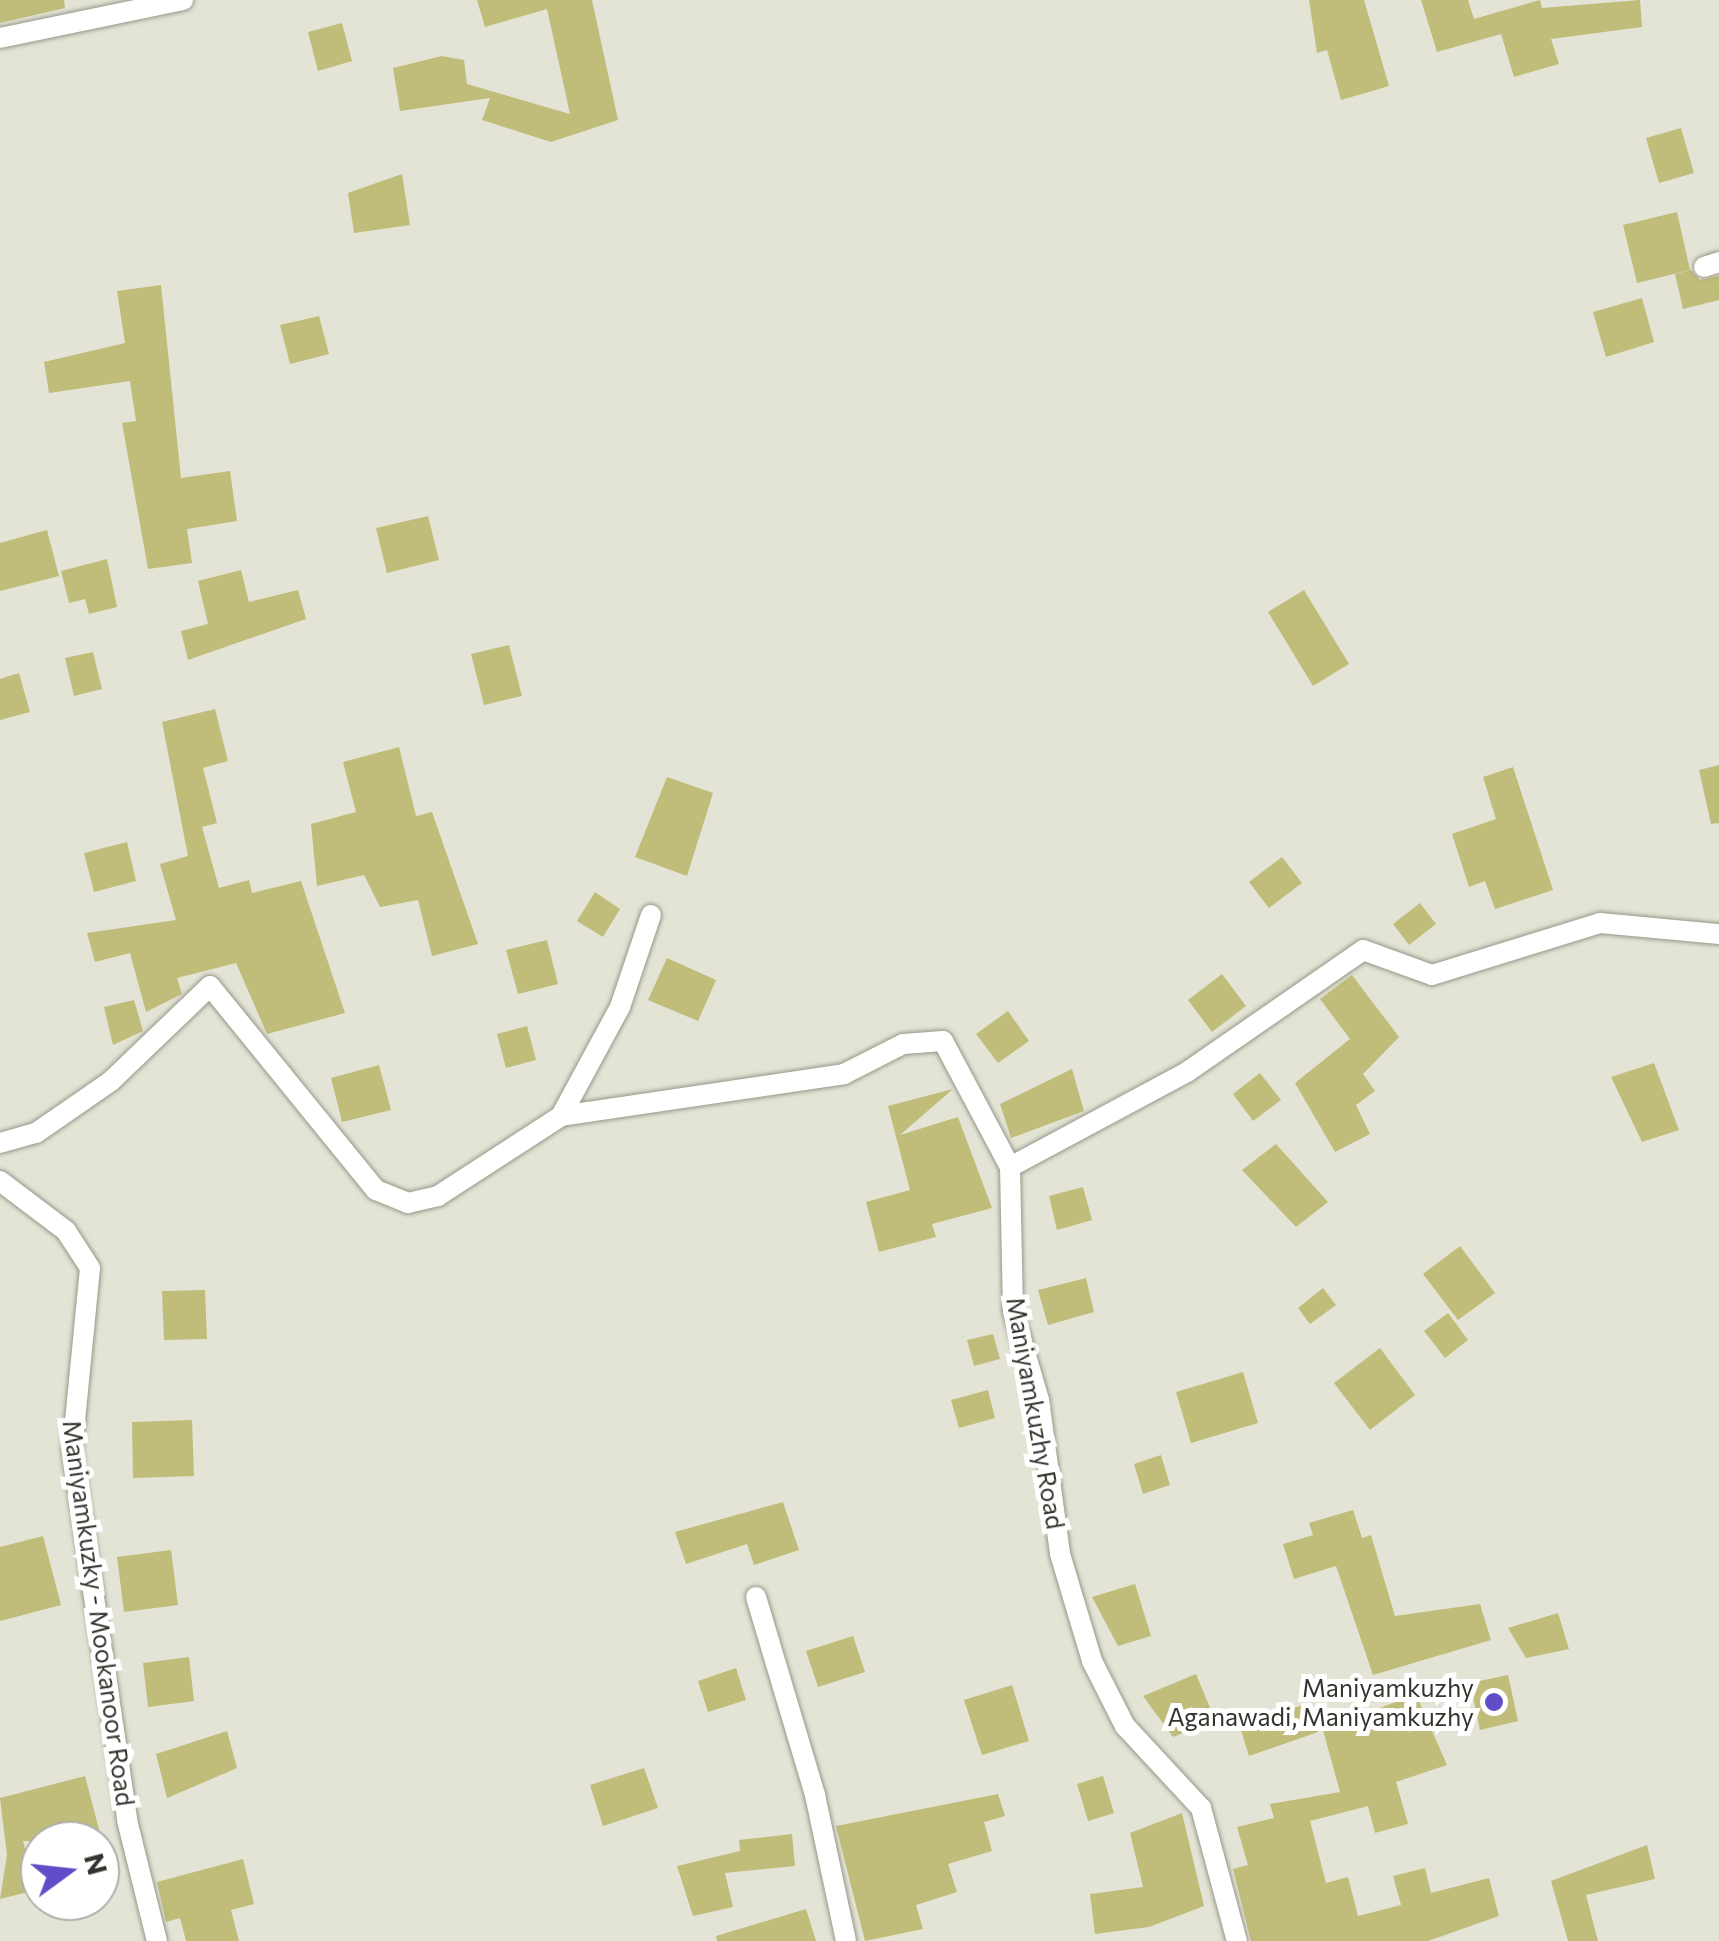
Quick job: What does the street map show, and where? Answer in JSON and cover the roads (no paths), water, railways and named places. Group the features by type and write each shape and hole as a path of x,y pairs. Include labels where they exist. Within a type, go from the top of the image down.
{"street":[{"path":"0,38 184,0"},
{"path":"0,1143 36,1133 111,1082 210,986 376,1190 408,1203 438,1196 561,1116 620,1007 651,915"},
{"path":"1010,1167 1187,1072 1363,950 1432,975 1600,923 1719,934"},
{"name":"Maniyamkuzhy Road","path":"561,1116 844,1074 928,1037 943,1041 1010,1167 1013,1310 1084,1634 1125,1726 1201,1808 1237,1941"},
{"name":"Maniyamkuzky - Mookanoor Road","path":"0,1181 66,1231 94,1290 72,1450 126,1820 158,1941"},
{"path":"756,1597 815,1794 846,1941"}],"place":[{"name":"Maniyamkuzhy Aganawadi, Maniyamkuzhy","path":"1494,1702"}]}
